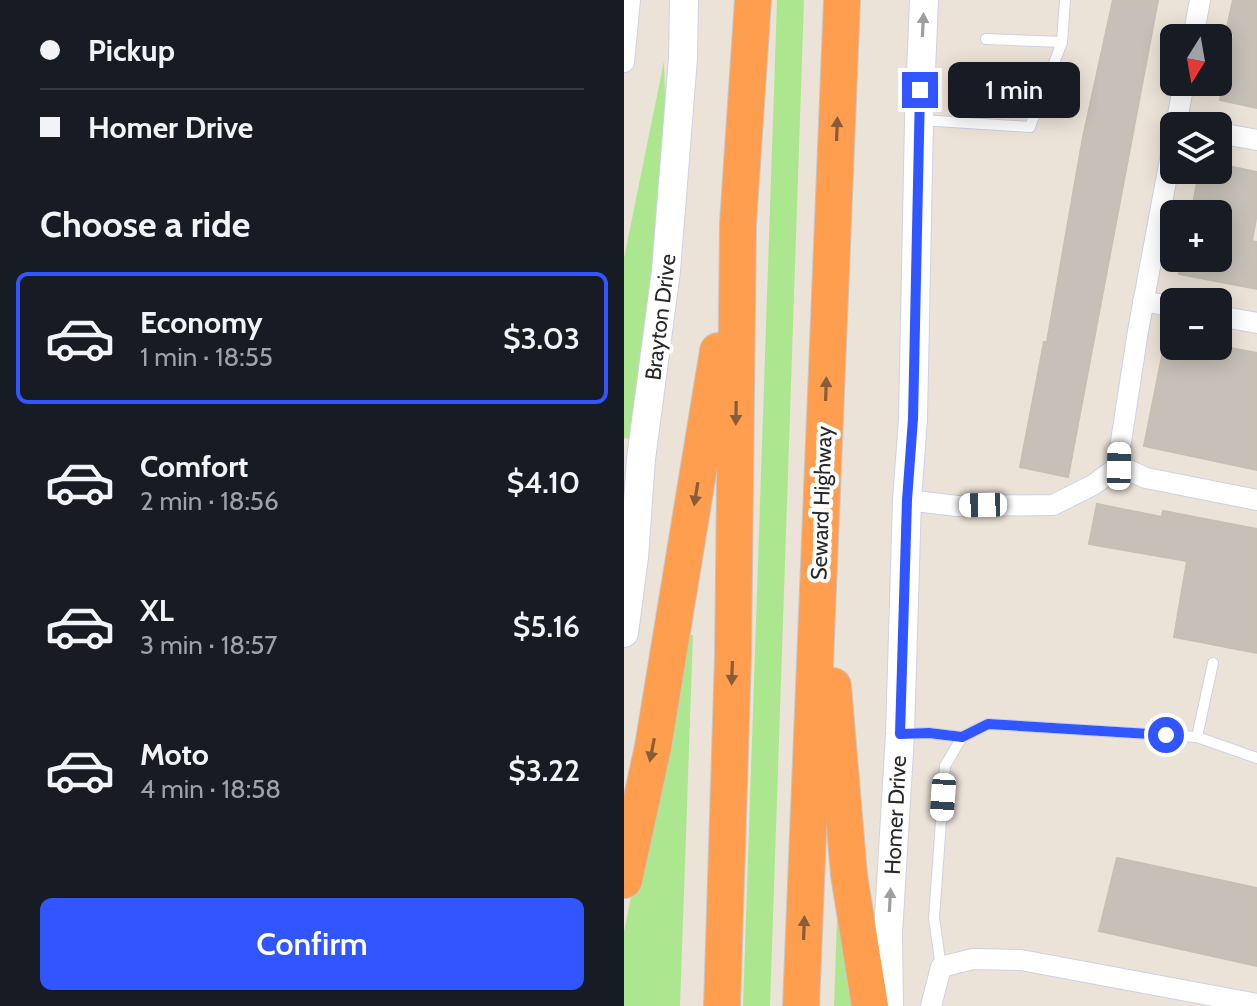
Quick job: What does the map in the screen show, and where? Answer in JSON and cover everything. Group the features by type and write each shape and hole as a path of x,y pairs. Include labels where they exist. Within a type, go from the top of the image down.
{"highway":[{"path":"722,1006 733,657 738,223 753,0"},
{"name":"Seward Highway","path":"801,1006 842,0"},
{"path":"624,880 669,659 738,223"},
{"path":"820,531 849,875 870,1006"}],"main road":[{"name":"Brayton Drive","path":"624,633 634,557 633,458 666,271 683,58 684,0"},
{"name":"Homer Drive","path":"889,1006 888,934 913,419 924,0"}],"street":[{"path":"624,62 630,0"},
{"path":"1196,24 1200,0"},
{"path":"1232,136 1257,140"},
{"path":"1119,466 1143,301 1167,184"},
{"path":"1143,301 1160,304"},
{"path":"1232,319 1257,323"},
{"path":"907,500 957,506 1053,505 1093,485 1119,466"},
{"path":"1119,466 1146,478 1257,500"},
{"path":"933,1006 941,967 973,959 1021,960 1257,1004"}],"lane":[{"path":"919,120 1030,127 1062,42 1065,0"},
{"path":"986,39 1062,42"},
{"path":"1197,737 1213,663"},
{"path":"941,967 934,918 945,766 962,737 988,724 1197,737 1257,758"},
{"path":"900,734 929,733 962,737"}],"green space":[{"path":"777,0 804,0 770,1006 743,1006"},
{"path":"664,61 667,169 634,440 624,438 624,258"},
{"path":"683,634 693,635 680,1006 624,1006 624,932"},
{"path":"838,890 860,1006 834,1006"}],"building":[{"path":"1113,0 1158,0 1068,477 1020,467 1044,342 1047,342 1083,137"},
{"path":"1233,0 1257,0 1257,108 1220,100 1221,96 1232,96 1234,34 1232,24 1228,24"},
{"path":"1232,167 1257,172 1257,213 1252,241 1257,242 1257,289 1179,274 1232,272 1232,200 1194,200 1197,184 1232,184"},
{"path":"1232,348 1257,353 1257,470 1144,446 1161,360 1232,360"},
{"path":"1097,504 1162,517 1163,511 1257,529 1257,653 1174,637 1187,561 1089,544"},
{"path":"1117,858 1257,888 1257,966 1099,931"}],"route":[{"path":"920,90 913,419 907,500 900,734 929,733 962,737 988,724 1166,735"}]}
